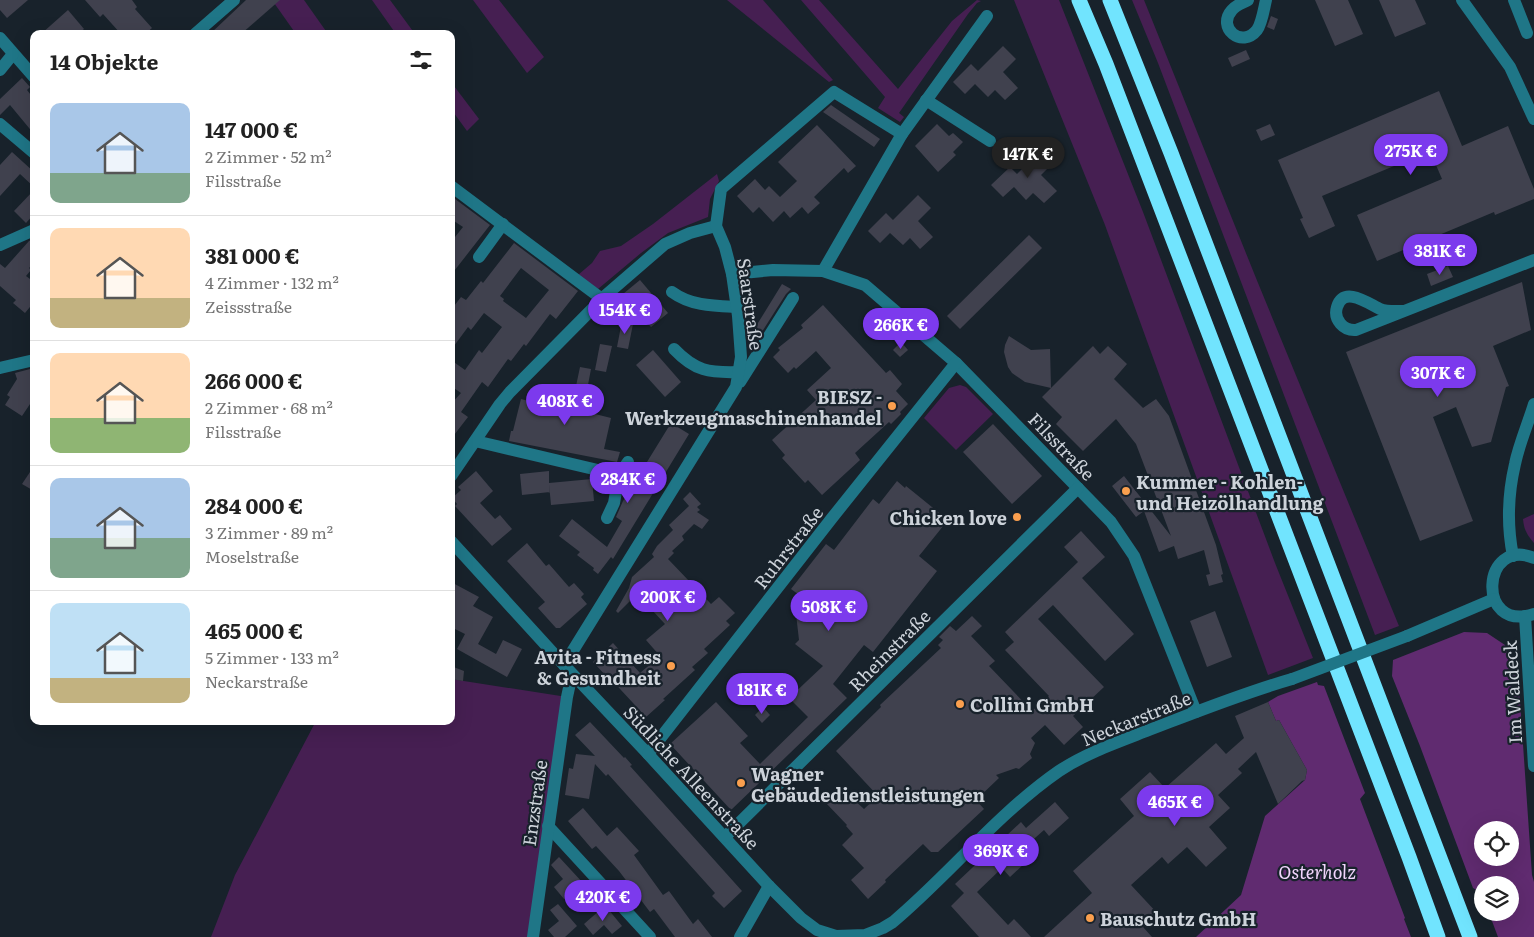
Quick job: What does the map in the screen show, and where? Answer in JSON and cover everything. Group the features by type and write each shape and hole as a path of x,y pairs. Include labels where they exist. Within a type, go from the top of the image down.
{"highway":[{"path":"1079,0 1106,64 1204,319 1438,937"},
{"path":"1110,0 1171,153 1470,937"}],"street":[{"path":"200,30 234,0"},
{"path":"1248,0 1231,10 1227,22 1229,30 1234,36 1241,38 1250,36 1258,29 1266,0"},
{"path":"1462,0 1510,67 1534,119"},
{"path":"1514,0 1528,33"},
{"path":"823,271 902,134 987,16"},
{"path":"0,38 30,72"},
{"path":"0,70 13,54"},
{"name":"Saarstraße","path":"568,670 736,387 742,357 732,274 725,248 716,226 721,188 834,92 902,134"},
{"path":"926,100 990,141"},
{"path":"0,124 30,149"},
{"path":"455,189 602,299"},
{"path":"479,257 503,224"},
{"path":"455,470 500,404 602,299 665,244 690,233 716,226"},
{"path":"0,245 30,232"},
{"path":"1404,311 1382,310 1354,296 1340,302 1336,308 1336,316 1345,328 1356,330 1534,260"},
{"name":"Filsstraße","path":"732,274 773,270 823,271 865,285 956,363 1111,522 1134,556 1196,712"},
{"path":"672,292 693,303 737,307"},
{"path":"736,387 793,298"},
{"path":"674,349 692,366 718,373 739,372"},
{"path":"0,368 30,361"},
{"name":"Ruhrstraße","path":"648,754 829,515 956,363"},
{"path":"1513,556 1508,507 1515,463 1534,404"},
{"path":"475,441 619,475"},
{"path":"607,518 614,503 619,475 628,462"},
{"name":"Rheinstraße","path":"725,837 1078,488"},
{"name":"Südliche Alleenstraße","path":"455,545 769,886 809,925 826,934 836,936"},
{"path":"1529,615 1510,614 1498,606 1494,599 1492,584 1496,569 1503,561 1513,556 1521,555 1534,558"},
{"name":"Neckarstraße","path":"836,936 865,935 893,922 1018,804 1060,771 1106,747 1196,712 1407,636 1494,599"},
{"name":"Im Waldeck","path":"1529,615 1534,766"},
{"name":"Enzstraße","path":"533,937 567,697 568,670"},
{"path":"548,826 650,937"},
{"path":"740,937 769,886"}],"shaded area":[{"path":"272,0 304,0 325,30 293,30"},
{"path":"372,0 390,0 412,30 393,30"},
{"path":"473,0 499,0 544,57 527,73"},
{"path":"727,0 763,0 833,80 829,82"},
{"path":"801,0 819,0 898,89 952,21 977,0 981,1 968,14 899,113 904,117 900,122 878,108 885,97"},
{"path":"1014,0 1059,0 1143,212 1275,563 1313,658 1268,675 1105,225"},
{"path":"1132,0 1144,0 1399,626 1375,635 1158,63"},
{"path":"455,87 479,119 467,131 455,114"},
{"path":"717,174 719,181 710,199 708,217 668,233 598,289 578,275 592,263 600,251 621,246 653,224"},
{"path":"960,385 966,387 993,414 956,450 924,418 949,388"},
{"path":"1534,514 1534,543 1526,532 1523,519"},
{"path":"455,680 567,697 533,937 211,937 235,875 314,725 455,725"}],"green space":[{"path":"1464,632 1487,633 1505,645 1516,665 1534,882 1534,937 1498,937 1492,921 1519,921 1519,876 1474,876 1473,888 1392,676 1393,660"},
{"name":"Osterholz","path":"1317,682 1318,685 1324,686 1365,793 1360,799 1411,937 1196,937 1241,895 1265,816 1305,780 1307,770 1279,720 1276,721 1268,702 1278,696"}],"building":[{"path":"0,0 28,0 7,18 0,10"},
{"path":"85,0 132,0 137,7 135,9 152,28 150,30 117,30 103,14 100,17"},
{"path":"246,0 280,0 246,30 214,30"},
{"path":"1315,0 1348,0 1363,34 1335,46"},
{"path":"1379,0 1415,0 1426,24 1395,37"},
{"path":"68,10 84,29 83,30 46,30"},
{"path":"1271,16 1278,19 1274,30 1267,27"},
{"path":"1003,46 1016,59 1003,72 1018,88 1005,100 995,90 988,97 975,84 965,94 953,82 971,64 978,71"},
{"path":"1246,50 1250,59 1232,67 1228,58"},
{"path":"22,78 30,87 27,90 30,94 30,129 10,105 0,115 0,99"},
{"path":"1439,91 1462,146 1508,126 1534,189 1534,199 1495,215 1494,212 1377,261 1357,215 1442,179 1430,151 1322,196 1335,226 1309,238 1300,219 1303,218 1278,160"},
{"path":"831,105 880,139 874,147 823,112"},
{"path":"937,124 949,136 953,133 963,142 953,152 956,155 938,172 915,146"},
{"path":"1270,124 1275,135 1261,141 1256,130"},
{"path":"817,125 856,166 848,173 844,168 814,197 820,203 808,214 802,207 790,218 784,211 773,222 759,207 753,213 737,196 755,179 765,190 769,186 780,197 797,181 778,162"},
{"path":"1042,149 1054,162 1041,175 1057,191 1044,203 1033,193 1026,200 1014,187 1003,197 991,185 1010,167 1017,174"},
{"path":"12,152 30,168 30,183 20,174 0,196 0,165"},
{"path":"30,194 30,218 26,223 14,211"},
{"path":"918,195 931,208 918,221 933,237 920,249 910,238 903,245 890,233 880,243 868,231 886,213 893,220"},
{"path":"455,199 490,225 455,270 455,237 463,227 455,222"},
{"path":"1029,235 1042,248 960,329 947,316"},
{"path":"29,241 30,271 26,276 30,279 30,307 25,313 13,303 16,300 0,286 0,264 5,268"},
{"path":"514,243 578,291 556,319 550,314 526,346 524,344 511,361 508,359 488,387 482,382 461,412 468,417 455,434 455,400 461,393 455,389 455,363 465,370 479,350 482,353 502,327 484,313 471,330 468,327 455,345 455,305 461,297 466,300 481,281 483,283","holes":["521,268 549,290 526,318 503,301 504,299 500,296"]},
{"path":"1448,266 1453,277 1431,286 1427,274"},
{"path":"640,280 668,313 651,327 623,294"},
{"path":"1522,282 1531,330 1493,346 1509,386 1506,387 1491,442 1472,447 1456,407 1433,417 1473,521 1420,541 1346,352"},
{"path":"782,284 791,289 760,335 753,331"},
{"path":"823,305 886,373 890,370 902,384 896,391 908,404 891,424 889,422 855,453 860,460 822,495 808,480 805,483 782,458 785,455 772,440 816,400 807,390 831,368 816,351 796,369 794,367 788,373 773,357 780,350 778,348 803,328 801,325"},
{"path":"622,321 633,324 628,349 617,347"},
{"path":"1009,336 1031,350 1050,349 1051,388 1025,382 1012,373 1008,367 1004,352"},
{"path":"901,342 908,350 900,357 893,350"},
{"path":"600,344 612,346 606,372 595,370"},
{"path":"1093,346 1100,354 1108,346 1127,364 1114,379 1143,408 1156,399 1169,416 1216,545 1223,582 1209,586 1206,575 1210,574 1204,550 1178,559 1174,546 1159,552 1144,511 1136,517 1112,486 1124,476 1171,536 1136,444 1116,419 1083,451 1056,424 1062,417 1042,397"},
{"path":"653,350 681,382 665,397 636,365"},
{"path":"580,367 591,369 583,411 611,418 604,449 620,452 617,462 509,441 521,399 571,410"},
{"path":"30,369 30,404 22,416 5,405 10,397 7,395 17,379 15,373"},
{"path":"671,423 689,434 613,559 611,557 598,574 593,570 594,568 577,555 580,552 559,536 572,519 607,547 622,521 616,517 623,501"},
{"path":"993,424 1042,476 1012,504 963,452"},
{"path":"476,471 493,491 480,503 495,519 500,515 512,529 492,546 455,506 457,504 455,495 461,490 458,487"},
{"path":"549,471 549,483 592,479 594,501 551,505 550,492 522,495 520,474"},
{"path":"30,472 30,489 22,484"},
{"path":"897,481 948,520 919,556 937,571 873,652 864,645 833,684 847,698 731,810 670,744 716,702 748,736 740,743 760,764 808,717 789,698 823,666 795,644 799,640 796,614 806,600 791,589 826,544 834,550 873,499 879,504"},
{"path":"690,492 701,504 697,507 700,510 697,512 709,520 702,529 694,524 682,536 684,540 672,551 674,553 668,559 711,604 719,597 735,613 726,621 730,625 704,649 708,653 692,667 695,670 646,717 593,662 613,643 640,673 660,656 646,640 665,624 637,594 618,613 616,611 629,588 632,577 654,557 652,554 657,546 673,530 669,525 689,506 683,499"},
{"path":"1081,531 1105,557 1082,578 1134,634 1105,661 1053,605 1038,619 1104,687 1073,716 1083,727 1064,745 1045,725 1031,738 1035,743 1030,754 1032,758 1019,769 1016,768 996,775 999,778 976,800 984,809 938,852 931,852 923,844 868,899 851,880 864,868 842,845 853,834 825,802 840,787 864,809 878,796 836,751 881,707 880,705 941,648 938,645 943,640 939,637 950,626 956,631 972,616 982,626 971,636 995,661 989,666 1032,711 1049,696 1005,650 1014,642 1005,632 1078,562 1064,547"},
{"path":"527,543 546,566 549,564 569,587 574,583 584,594 581,597 587,604 560,628 556,628 538,608 545,602 507,561"},
{"path":"455,584 479,597 473,606 493,617 478,644 496,654 503,640 522,649 507,677 457,649 465,634 455,629"},
{"path":"1215,611 1232,657 1207,667 1190,621"},
{"path":"455,668 464,671 463,681 455,680"},
{"path":"1268,702 1276,721 1279,720 1307,770 1305,780 1278,804 1256,752 1238,769 1242,773 1218,795 1230,808 1209,827 1227,848 1206,867 1187,847 1168,864 1162,857 1131,885 1158,914 1143,927 1152,937 1044,937 1092,893 1073,871 1134,816 1120,799 1150,772 1165,788 1216,743 1226,754 1244,738 1235,716"},
{"path":"763,707 770,715 762,723 755,715"},
{"path":"590,722 625,757 632,765 630,766 742,891 724,908 712,896 715,893 608,774 606,776 595,764 589,799 565,795 569,768 573,769 576,754 595,756 575,735"},
{"path":"1055,802 1069,818 1049,836 1044,830 1018,853 1026,862 1010,877 1002,868 977,892 1008,925 1014,919 1031,937 979,937 951,906 964,893 955,884 1021,822 1026,828"},
{"path":"583,808 607,836 617,827 639,851 634,855 663,895 669,891 693,924 698,919 712,937 675,937 654,909 650,912 619,871 596,846 592,849 568,821"},
{"path":"559,857 583,883 564,899 554,887 563,879 551,865"},
{"path":"558,904 577,926 565,937 554,937 548,930 559,921 550,910"},
{"path":"608,909 622,926 612,934 604,925 593,935 584,924 600,910 603,913"}],"place":[{"name":"BIESZ - Werkzeugmaschinenhandel","path":"892,406"},
{"name":"Kummer - Kohlen- und Heizölhandlung","path":"1126,491"},
{"name":"Chicken love","path":"1017,517"},
{"name":"Avita - Fitness & Gesundheit","path":"671,666"},
{"name":"Collini GmbH","path":"960,704"},
{"name":"Wagner Gebäudedienstleistungen","path":"741,783"},
{"name":"Bauschutz GmbH","path":"1090,918"}]}
